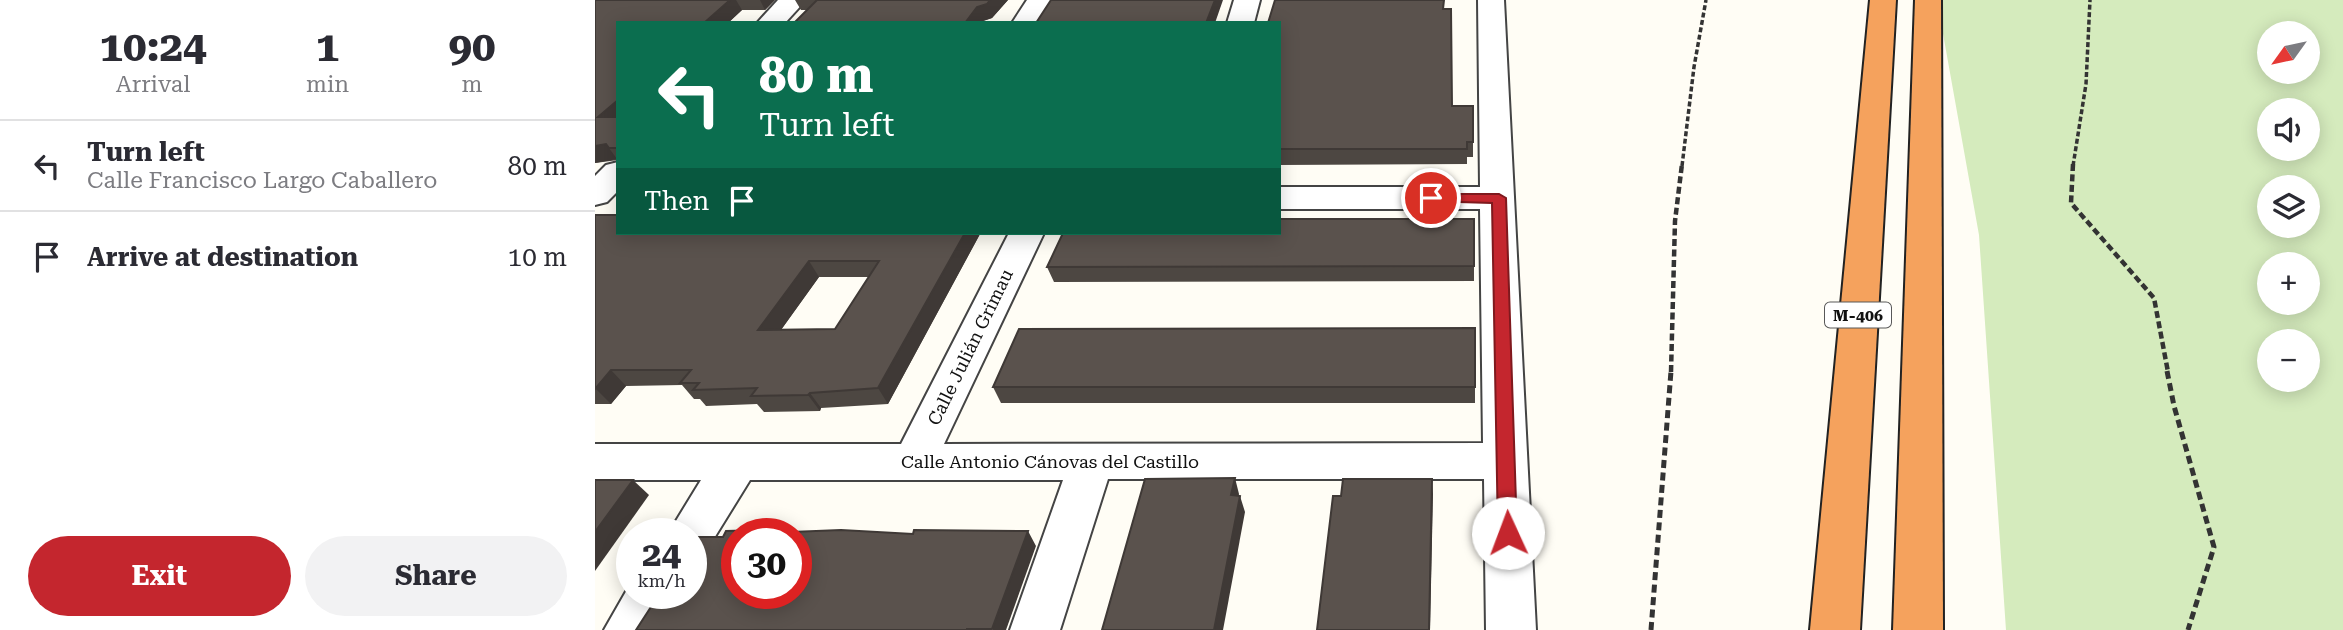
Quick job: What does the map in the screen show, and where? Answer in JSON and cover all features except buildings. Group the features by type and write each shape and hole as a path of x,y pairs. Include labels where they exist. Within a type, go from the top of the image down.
{"highway":[{"name":"M-406","path":"1835,630 1883,0"},
{"path":"1918,630 1928,0"}],"street":[{"path":"772,21 793,0"},
{"path":"1026,21 1040,0"},
{"path":"1241,21 1247,0"},
{"path":"1491,0 1511,630"},
{"path":"595,197 616,174"},
{"path":"595,197 616,199"},
{"path":"1281,198 1499,198"},
{"name":"Calle Julián Grimau","path":"914,461 1025,235"},
{"name":"Calle Antonio Cánovas del Castillo","path":"595,462 1505,461"},
{"path":"701,518 737,462"},
{"path":"1035,630 1091,462"},
{"path":"629,630 642,609"}],"path":[{"path":"1651,630 1670,391 1675,221 1694,67 1706,0"},
{"path":"2089,0 2086,84 2073,163 2071,203 2154,298 2174,406 2214,547 2188,630"}],"green space":[{"path":"1937,0 2343,0 2343,630 2006,630 1979,235"}],"route":[{"path":"1431,198 1499,198 1508,533"}]}
